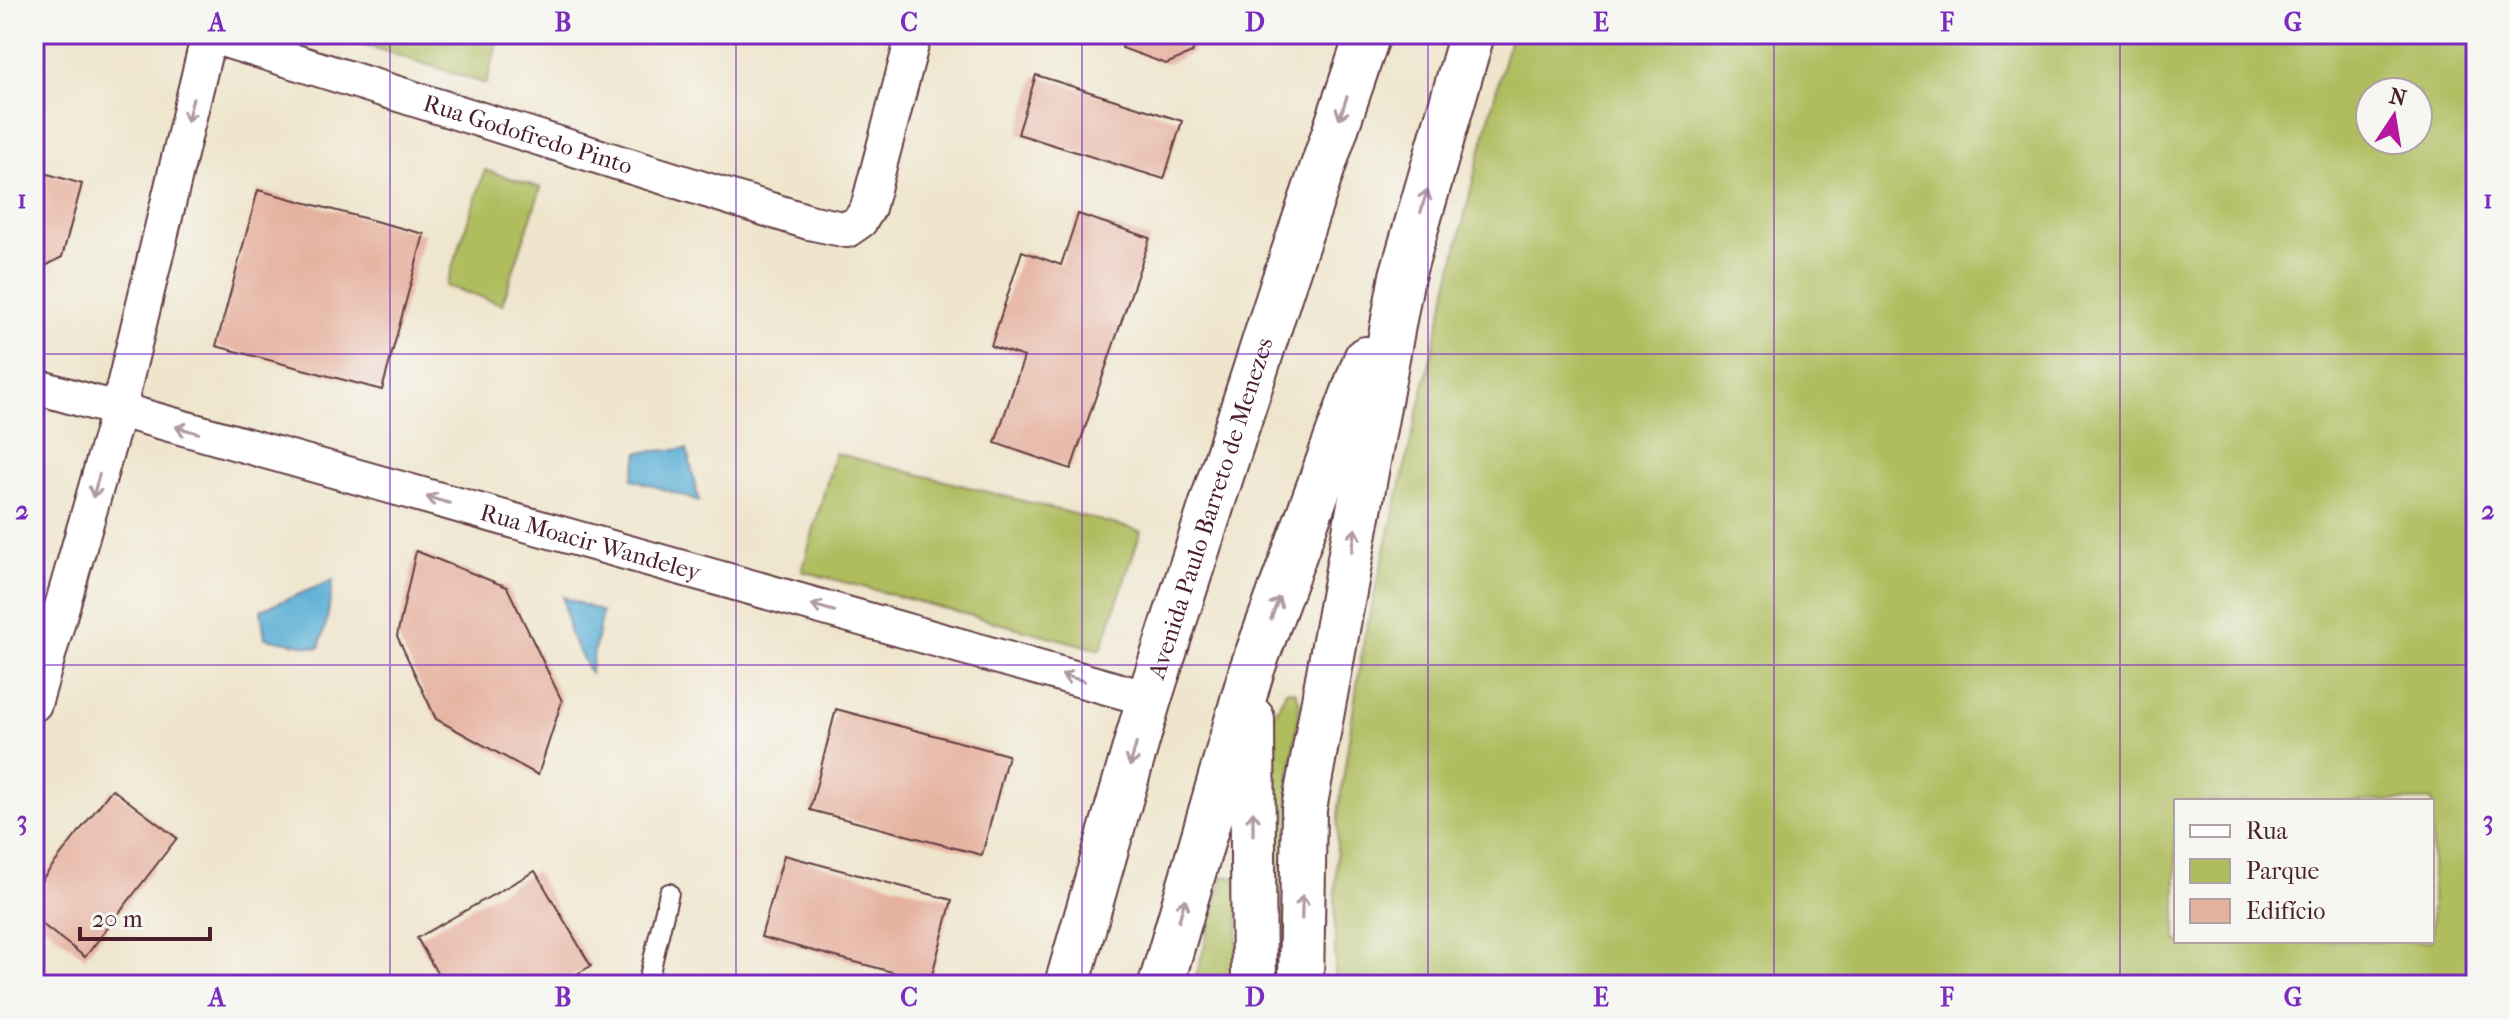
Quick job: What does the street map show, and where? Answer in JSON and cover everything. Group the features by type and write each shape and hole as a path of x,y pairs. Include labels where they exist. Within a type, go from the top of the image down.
{"main road":[{"name":"Avenida Paulo Barreto de Menezes","path":"1067,985 1149,699 1283,284 1368,34"},
{"path":"1301,985 1304,809 1402,276 1472,34"},
{"path":"1161,985 1252,669 1364,364 1402,276"},
{"path":"1252,669 1254,985"}],"street":[{"name":"Rua Godofredo Pinto","path":"209,34 809,222 847,230 860,221 868,208 914,34"},
{"path":"34,704 118,411 209,34"},
{"name":"Rua Moacir Wandeley","path":"34,386 1149,699"}],"lane":[{"path":"647,985 669,893"}],"green space":[{"path":"332,34 500,34 486,84"},
{"path":"1511,34 2476,34 2476,985 1335,985 1338,813 1364,638"},
{"path":"485,170 541,188 502,304 446,286"},
{"path":"835,453 1141,531 1101,650 802,571"},
{"path":"1286,690 1295,691 1300,703 1289,783 1286,985 1273,985 1272,721"},
{"path":"1223,876 1240,878 1236,985 1194,985"}],"water":[{"path":"687,449 699,501 632,479 639,452"},
{"path":"333,580 319,648 265,638 261,610"},
{"path":"563,597 602,612 590,673 570,635"}],"building":[{"path":"1127,34 1199,34 1192,53 1166,64 1122,48"},
{"path":"1036,75 1182,121 1164,179 1018,134"},
{"path":"34,170 82,184 62,257 34,272"},
{"path":"258,190 424,234 382,390 216,346"},
{"path":"1078,214 1150,238 1071,469 995,443 1024,357 991,346 1022,251 1061,265"},
{"path":"416,551 507,587 562,701 538,775 436,719 397,636"},
{"path":"836,709 1008,755 982,855 810,810"},
{"path":"112,789 177,838 85,957 34,918 34,890"},
{"path":"784,855 952,900 930,982 761,937"},
{"path":"535,871 591,966 557,985 444,985 417,938"}]}
